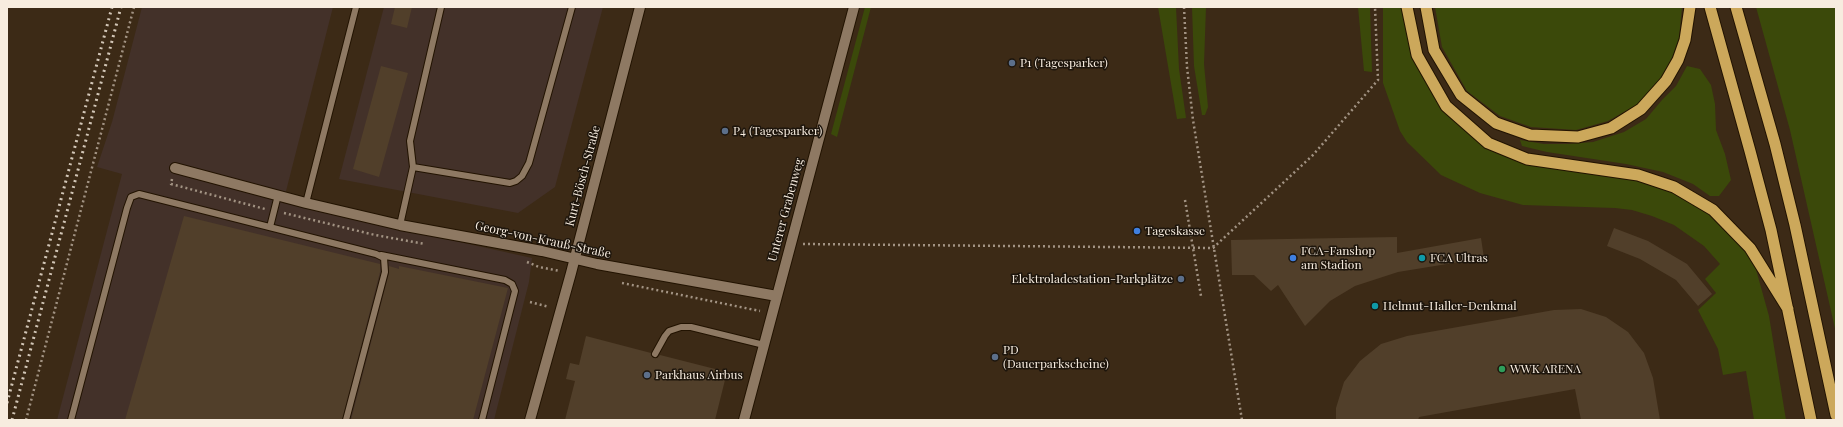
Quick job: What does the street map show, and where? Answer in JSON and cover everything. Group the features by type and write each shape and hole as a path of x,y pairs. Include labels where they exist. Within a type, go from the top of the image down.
{"highway":[{"path":"1407,7 1416,55 1446,106 1488,143 1527,158 1638,175 1674,187 1713,210 1750,248 1788,309"},
{"path":"1426,7 1434,50 1461,95 1496,123 1530,136 1578,137 1611,128 1641,109 1666,81 1678,60 1685,40 1690,7"},
{"path":"1710,7 1750,151 1788,309 1811,420"},
{"path":"1736,7 1775,144 1795,225 1836,415"}],"street":[{"name":"Kurt-Bösch-Straße","path":"530,420 559,310 575,258 640,7"},
{"name":"Unterer Grabenweg","path":"744,420 854,7"},
{"name":"Georg-von-Krauß-Straße","path":"175,168 400,226 542,251 597,264 777,296"}],"lane":[{"path":"306,203 356,7"},
{"path":"400,226 413,167 409,148 410,141 441,7"},
{"path":"413,167 501,183 510,183 516,181 522,176 534,149 572,7"},
{"path":"71,420 127,208 131,197 136,194 144,194 376,254 505,280 512,284 515,291 482,420"},
{"path":"270,227 278,195"},
{"path":"346,420 385,272 384,258 376,254"},
{"path":"655,354 669,331 681,327 691,327 764,346"}],"path":[{"path":"26,420 134,7"},
{"path":"1184,7 1187,67 1213,248 1242,420"},
{"path":"791,241 801,244 1213,248 1314,155 1378,80 1375,7"},
{"path":"1185,200 1201,296"},
{"path":"530,302 559,310"}],"shaded area":[{"path":"142,7 333,7 283,203 532,258 529,282 494,420 57,420 122,174 97,167 112,122"},
{"path":"384,7 603,7 555,187 518,213 339,179"}],"green space":[{"path":"865,7 871,7 837,137 831,134"},
{"path":"1158,7 1176,7 1179,69 1186,118 1177,119"},
{"path":"1192,7 1206,7 1204,64 1208,107 1205,115 1202,115 1194,66"},
{"path":"1358,7 1370,7 1372,72 1364,71"},
{"path":"1383,7 1407,7 1417,55 1446,106 1488,143 1527,159 1638,175 1713,210 1750,248 1769,316 1786,420 1754,420 1746,371 1723,375 1718,349 1698,310 1716,293 1705,279 1720,264 1704,246 1674,225 1632,210 1615,208 1523,205 1480,193 1441,175 1407,142 1400,131 1383,83"},
{"path":"1435,7 1682,7 1679,38 1673,56 1661,78 1638,104 1608,121 1576,130 1531,127 1500,116 1467,91 1442,47"},
{"path":"1756,7 1836,7 1836,333 1790,130"},
{"path":"1687,66 1700,69 1711,85 1715,104 1716,130 1725,154 1731,180 1719,196 1710,196 1693,184 1663,172 1626,164 1547,152 1522,146 1520,140 1544,144 1568,144 1593,142 1624,132 1646,119 1676,86"}],"building":[{"path":"395,7 412,7 407,28 391,24"},
{"path":"381,66 408,73 379,177 353,169"},
{"path":"184,216 380,264 380,272 342,420 125,420"},
{"path":"1614,228 1648,241 1687,264 1712,294 1698,306 1676,280 1640,259 1607,246"},
{"path":"1397,237 1397,253 1481,238 1484,258 1398,272 1355,286 1330,301 1305,326 1278,285 1271,291 1254,275 1232,275 1231,240"},
{"path":"389,266 399,269 399,266 508,288 473,420 351,420 389,273"},
{"name":"WWK ARENA","path":"1581,309 1606,317 1628,332 1644,353 1653,378 1660,420 1581,420 1575,389 1419,417 1418,420 1336,420 1336,408 1344,382 1360,361 1381,344 1407,336 1554,310"},
{"name":"Parkhaus Airbus","path":"586,336 651,353 653,358 657,358 660,355 727,372 715,420 565,420 575,381 566,379 570,363 579,365"}],"railway":[{"path":"7,403 112,7"},
{"path":"12,420 121,7"}],"place":[{"name":"P1 (Tagesparker)","path":"1012,63"},
{"name":"P4 (Tagesparker)","path":"725,131"},
{"name":"Tageskasse","path":"1137,231"},
{"name":"FCA-Fanshop am Stadion","path":"1293,258"},
{"name":"FCA Ultras","path":"1422,258"},
{"name":"Elektroladestation-Parkplätze","path":"1181,279"},
{"name":"Helmut-Haller-Denkmal","path":"1375,306"},
{"name":"PD (Dauerparkscheine)","path":"995,357"},
{"name":"WWK ARENA","path":"1502,369"},
{"name":"Parkhaus Airbus","path":"647,375"}]}
